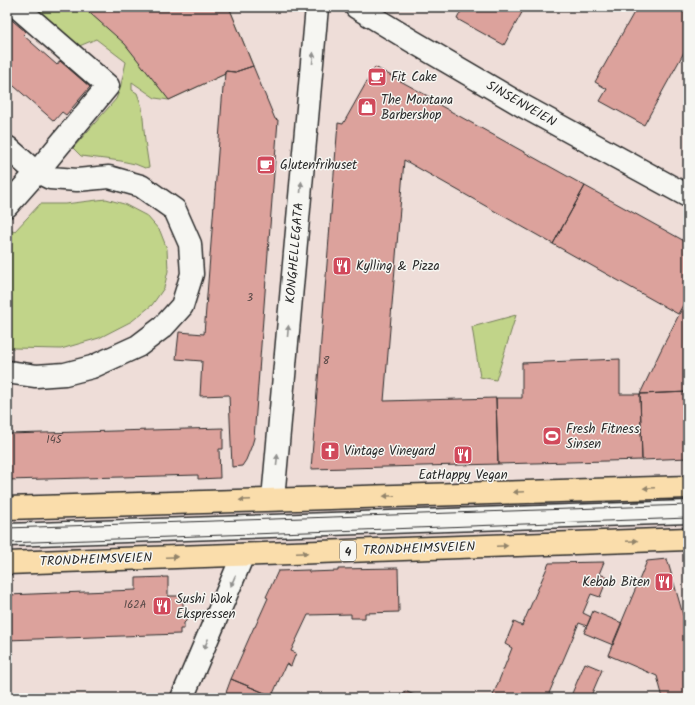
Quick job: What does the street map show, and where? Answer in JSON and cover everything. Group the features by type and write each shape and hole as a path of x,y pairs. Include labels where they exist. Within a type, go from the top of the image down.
{"main road":[{"path":"7,508 688,487"},
{"name":"TRONDHEIMSVEIEN","path":"7,562 688,539"}],"street":[{"path":"7,206 108,86 17,7"},
{"name":"KONGHELLEGATA","path":"273,499 317,7"},
{"name":"SINSENVEIEN","path":"356,7 523,106 688,196"},
{"path":"7,147 32,169 50,178 77,180 109,177 141,186 175,210 190,244 192,274 182,306 163,327 138,346 92,367 64,374 36,376 7,372"},
{"path":"7,535 688,512"},
{"path":"182,698 243,555"}],"green space":[{"path":"25,7 229,7 253,66 225,71 225,74 169,100 155,98 132,82 132,90 137,93 142,107 149,167 145,168 121,161 81,156 73,148 116,99 120,89 126,62 96,39 77,47"},
{"path":"106,199 124,204 147,216 160,231 167,249 168,271 164,288 152,305 132,321 99,338 61,349 7,347 7,228 14,232 40,204 65,204"},
{"path":"516,315 496,380 480,377 472,327"}],"building":[{"path":"83,7 229,7 253,66 235,72 225,71 225,74 169,100 125,44"},
{"path":"463,7 525,7 504,45 457,19"},
{"path":"637,7 688,7 688,45 644,125 600,101 607,89 595,82"},
{"path":"7,16 26,32 23,35 57,65 60,61 90,87 66,115 62,112 54,121 7,80"},
{"path":"253,66 275,119 278,120 254,438 246,460 242,466 232,467 229,395 200,396 202,361 176,359 179,332 204,334 225,71 235,72"},
{"path":"375,67 435,100 434,102 585,186 553,244 404,160 384,401 496,398 498,464 311,469 338,123 343,124"},
{"path":"585,186 688,243 688,296 678,314 553,244"},
{"path":"687,299 688,392 640,394 660,352"},
{"path":"620,359 620,394 640,394 642,460 498,464 496,398 522,398 522,363"},
{"path":"688,392 688,458 642,460 640,394"},
{"path":"223,428 223,449 219,449 220,478 198,479 198,475 7,480 7,434"},
{"path":"667,559 688,632 688,698 663,698 657,676 608,655 647,561"},
{"path":"604,562 599,574 608,577 600,597 591,594 583,613 591,617 587,626 579,623 547,698 492,698 512,648 505,644 514,622 522,626 549,563"},
{"path":"398,568 399,612 365,613 365,618 351,618 351,614 308,615 291,651 296,653 291,666 286,664 272,696 231,679 268,598 266,597 278,571 309,570 309,572 338,571 338,569"},
{"path":"168,577 168,596 183,596 183,609 187,609 188,619 184,623 184,629 180,629 180,634 7,640 7,595 136,590 136,578"},
{"path":"593,611 622,623 613,645 584,633"},
{"path":"585,663 602,670 590,698 570,698"},
{"path":"231,679 272,696 276,698 224,698"},
{"path":"7,691 16,698 7,698"},
{"path":"405,691 421,698 402,698"},
{"path":"42,695 51,698 41,698"}],"tram line":[{"path":"7,528 688,505"},
{"path":"7,543 688,518"}],"place":[{"name":"Fit Cake","path":"377,77"},
{"name":"The Montana Barbershop","path":"367,107"},
{"name":"Glutenfrihuset","path":"266,165"},
{"name":"Kylling & Pizza","path":"342,266"},
{"name":"Fresh Fitness Sinsen","path":"552,436"},
{"name":"Vintage Vineyard","path":"330,451"},
{"name":"EatHappy Vegan","path":"463,455"},
{"name":"Kebab Biten","path":"664,582"},
{"name":"Sushi Wok Ekspressen","path":"162,606"}]}
